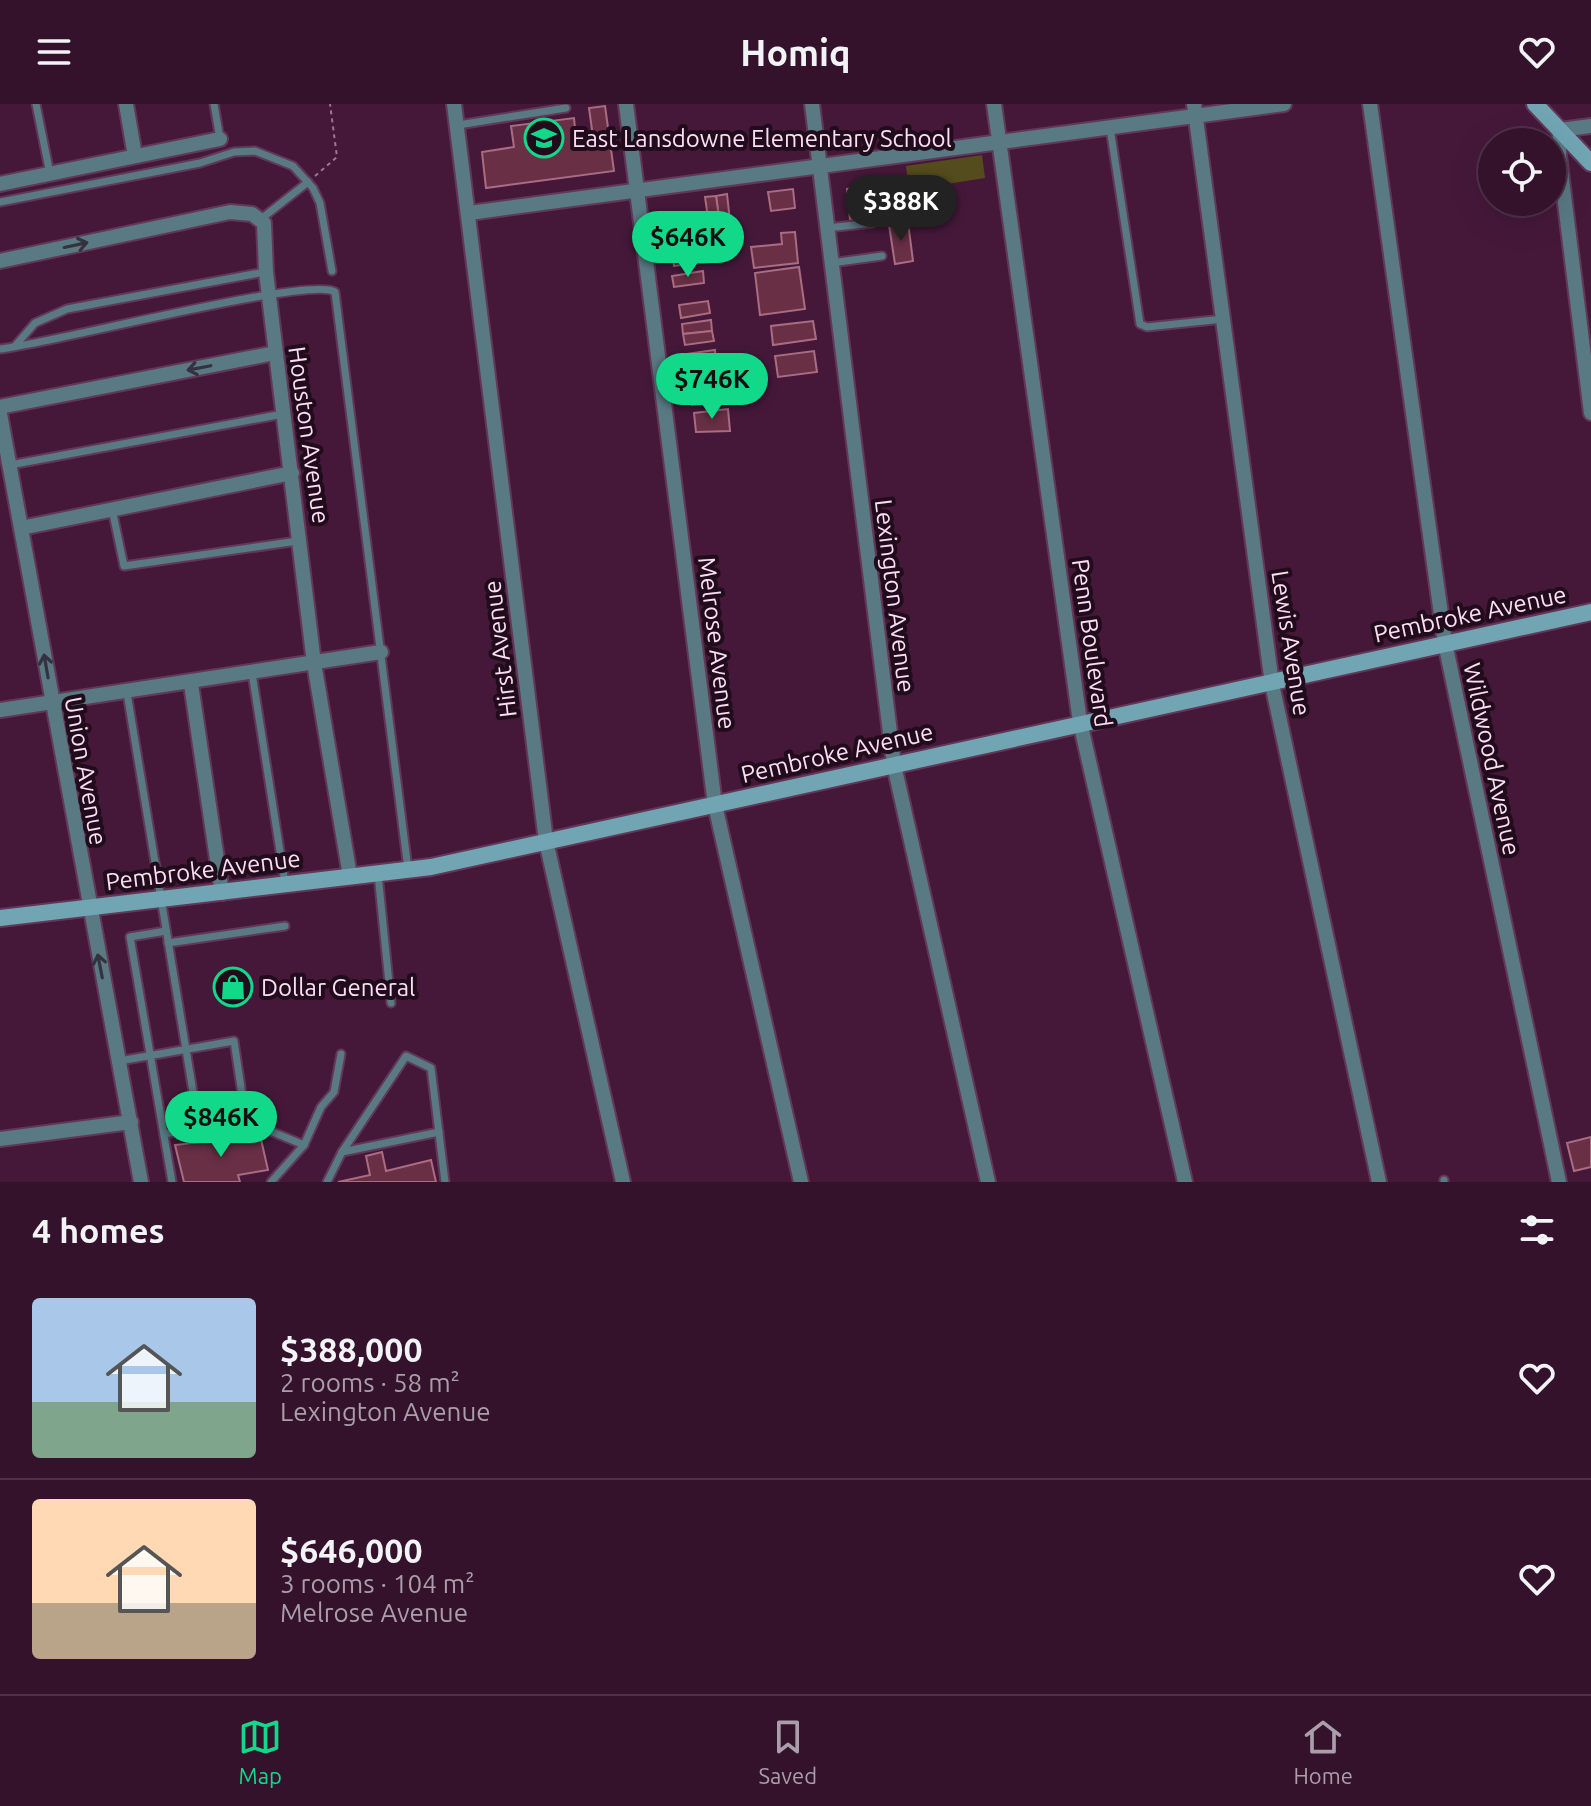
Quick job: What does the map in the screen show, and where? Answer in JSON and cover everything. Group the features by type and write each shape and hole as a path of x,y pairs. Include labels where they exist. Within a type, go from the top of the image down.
{"street":[{"path":"126,104 135,156"},
{"name":"Hirst Avenue","path":"454,104 546,841 623,1182"},
{"name":"Melrose Avenue","path":"626,104 715,805 801,1182"},
{"name":"Lexington Avenue","path":"812,104 894,765 988,1182"},
{"name":"Penn Boulevard","path":"994,104 1080,722 1185,1182"},
{"path":"469,213 1110,128 1194,110 1284,104"},
{"name":"Wildwood Avenue","path":"1370,104 1445,643 1559,1182"},
{"path":"1535,104 1558,128"},
{"name":"Lewis Avenue","path":"1194,110 1272,684 1379,1182"},
{"path":"1566,129 1591,126"},
{"path":"1566,136 1591,163"},
{"path":"0,184 220,139"},
{"path":"1566,211 1591,413"},
{"path":"0,261 230,212 259,218"},
{"name":"Houston Avenue","path":"259,218 267,238 266,272 302,540 314,663 350,876"},
{"path":"0,407 275,353"},
{"name":"Union Avenue","path":"0,414 88,908 141,1182"},
{"path":"21,528 292,473"},
{"name":"Pembroke Avenue","path":"0,918 409,871 1591,612"},
{"path":"0,710 191,684 381,652"},
{"path":"191,684 222,893"},
{"path":"0,1139 131,1122"}],"lane":[{"path":"36,104 50,174"},
{"path":"214,104 220,139"},
{"path":"457,126 566,108"},
{"path":"1110,128 1140,324 1147,327 1223,319"},
{"path":"0,202 200,163 234,152 255,151 293,166 308,182 320,203 332,271"},
{"path":"259,218 308,182"},
{"path":"827,228 872,223"},
{"path":"831,263 882,256"},
{"path":"13,348 35,323 67,309 266,272"},
{"path":"0,349 269,295 323,287 335,292 409,871"},
{"path":"10,465 284,414"},
{"path":"112,509 124,566 302,540"},
{"path":"252,673 285,885"},
{"path":"127,693 199,1128"},
{"path":"378,874 391,1003"},
{"path":"168,943 285,926"},
{"path":"166,931 130,937 172,1182"},
{"path":"119,1061 234,1041 246,1121"},
{"path":"271,1182 304,1145 321,1107 334,1092 341,1054"},
{"path":"327,1182 342,1152 406,1056 431,1068 445,1182"},
{"path":"164,1134 246,1121 304,1145"},
{"path":"342,1152 439,1132"}],"path":[{"path":"308,182 337,157 330,104"}],"shaded area":[{"path":"982,155 985,178 909,190 906,166"}],"building":[{"path":"605,106 614,171 486,188 482,152 514,147 511,126 574,118 576,139 593,137 589,108"},
{"path":"904,178 909,217 893,219 893,215 850,220 847,189 887,185 886,180"},
{"path":"793,189 795,208 771,211 768,192"},
{"path":"727,194 731,230 721,231 716,196"},
{"path":"716,196 721,231 710,232 705,197"},
{"path":"692,215 693,226 665,230 664,219"},
{"path":"908,222 913,261 895,264 889,225"},
{"path":"693,226 695,236 667,240 665,230"},
{"path":"795,232 798,263 754,268 751,247 782,244 781,233"},
{"path":"706,240 709,262 674,266 671,245"},
{"path":"799,267 805,309 760,315 755,273"},
{"path":"703,271 704,283 674,287 672,276"},
{"path":"708,301 710,313 681,318 679,305"},
{"path":"711,320 712,331 683,334 682,324"},
{"path":"813,321 816,339 773,345 771,326"},
{"path":"712,331 714,341 685,345 683,334"},
{"path":"715,350 716,361 687,365 686,354"},
{"path":"814,351 817,372 778,377 775,356"},
{"path":"716,361 718,371 688,375 687,365"},
{"path":"718,381 720,391 691,396 689,385"},
{"path":"720,391 721,402 692,405 691,396"},
{"path":"728,409 730,431 696,432 694,413"},
{"path":"260,1135 268,1170 238,1175 240,1182 184,1182 175,1145"},
{"path":"1591,1137 1591,1167 1574,1171 1567,1143"},
{"path":"382,1152 386,1171 431,1160 436,1182 338,1182 370,1175 366,1156"}],"place":[{"name":"East Lansdowne Elementary School","path":"544,138"},
{"name":"Dollar General","path":"233,987"}]}
